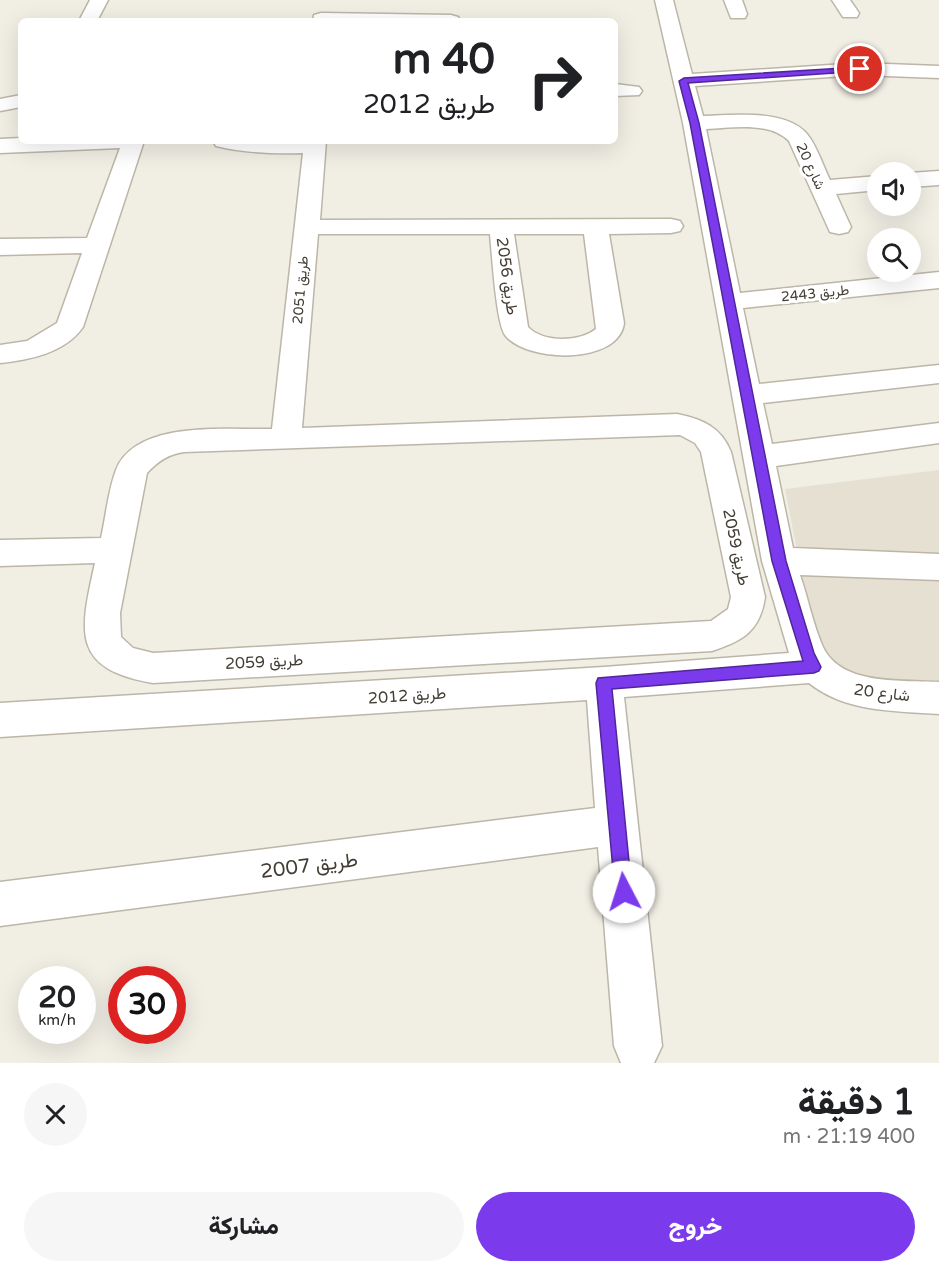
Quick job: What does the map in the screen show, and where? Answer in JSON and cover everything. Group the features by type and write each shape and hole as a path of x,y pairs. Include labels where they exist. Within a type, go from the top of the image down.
{"street":[{"path":"90,18 99,0"},
{"path":"664,0 694,123 779,561 807,654 814,667"},
{"path":"322,13 403,18"},
{"path":"684,81 860,69 939,72"},
{"path":"0,105 18,102"},
{"name":"شارع 20","path":"694,123 767,123 788,128 799,138 839,227"},
{"path":"0,146 49,144"},
{"path":"0,354 37,348 69,327 132,144"},
{"path":"244,144 264,147 302,144"},
{"name":"طريق 2051","path":"286,439 315,144"},
{"path":"921,179 939,178"},
{"path":"821,188 867,184"},
{"name":"طريق 2056","path":"501,226 515,329 517,334 528,342 543,346 587,344 600,340 609,332 610,323 595,226"},
{"name":"طريق 2056","path":"306,227 671,226"},
{"path":"0,247 98,244"},
{"name":"طريق 2443","path":"728,302 939,280"},
{"path":"747,395 939,374"},
{"name":"طريق 2059","path":"668,424 695,428 710,438 716,452 748,597 747,608 735,626 712,636 153,668 132,665 116,657 105,645 100,630 132,470 140,458 153,449 184,441 286,439 668,424"},
{"path":"759,457 939,433"},
{"path":"0,553 115,550"},
{"path":"779,561 939,567"},
{"name":"شارع 20","path":"814,667 825,678 849,688 939,698"},
{"name":"طريق 2012","path":"0,720 604,683 814,667"},
{"path":"604,683 638,1046"},
{"name":"طريق 2007","path":"0,904 617,825"}],"shaded area":[{"path":"939,470 939,693 854,686 819,663 785,489"}],"route":[{"path":"624,892 604,683 814,667 807,654 779,561 684,81 860,69"}]}
